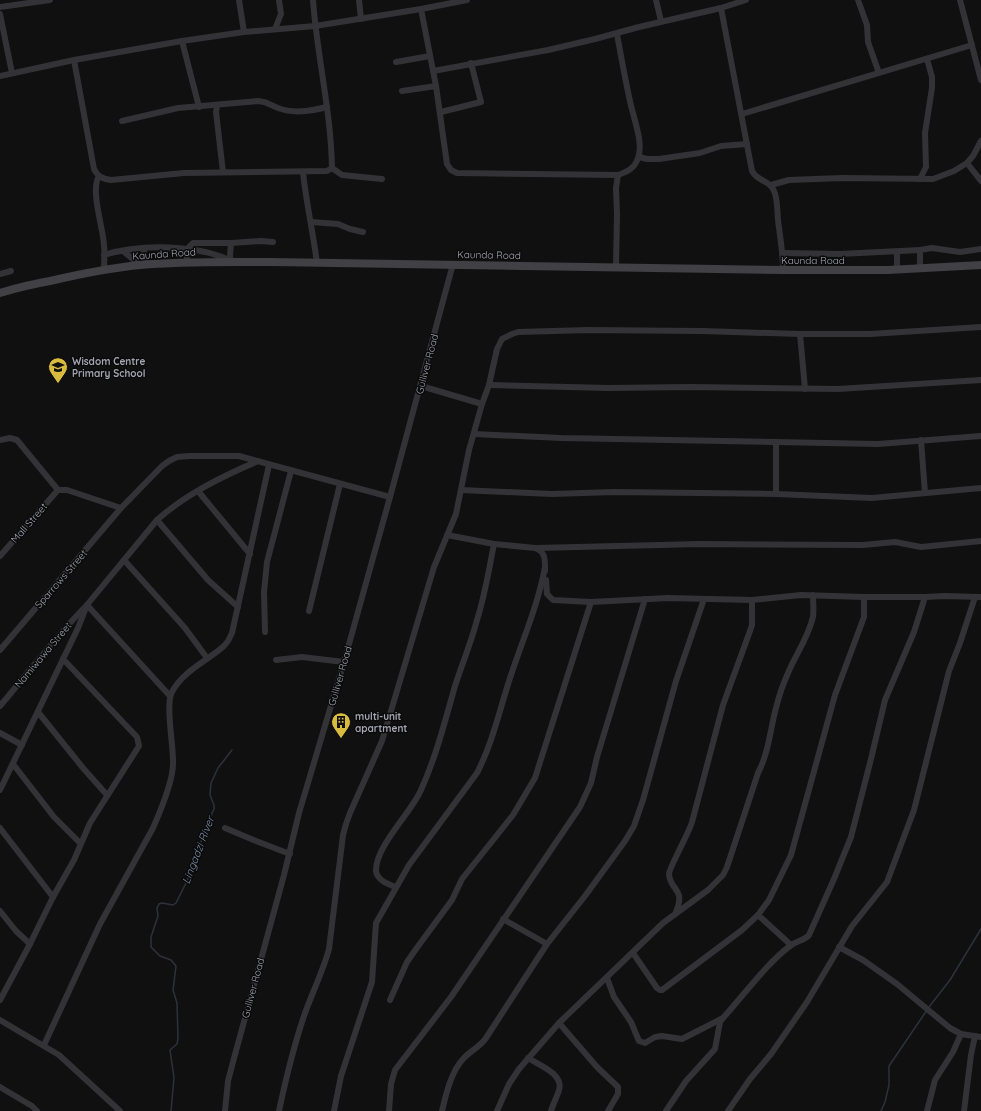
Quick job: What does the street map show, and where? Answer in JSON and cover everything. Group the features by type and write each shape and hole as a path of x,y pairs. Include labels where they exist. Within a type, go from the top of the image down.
{"main road":[{"name":"Kaunda Road","path":"0,294 42,282 104,270 142,265 187,262 317,262 783,270 897,269 981,264"}],"street":[{"path":"0,7 50,0"},
{"path":"239,0 244,32"},
{"path":"275,29 280,14 279,0"},
{"path":"312,0 327,107 332,168"},
{"path":"359,0 361,19"},
{"path":"0,76 74,60 182,41 244,32 315,26 467,0"},
{"path":"656,0 662,22"},
{"path":"433,70 548,50 721,8 746,0"},
{"path":"858,0 867,25 868,42 879,73"},
{"path":"960,0 981,80"},
{"path":"721,8 752,171 755,176 771,185 775,194 780,235 784,253 783,270"},
{"path":"421,9 436,86 447,164 451,170 458,173 618,175 627,172 634,167 639,157 639,137 630,102 617,34"},
{"path":"0,14 12,73"},
{"path":"182,41 199,107"},
{"path":"742,114 972,45"},
{"path":"396,62 430,56"},
{"path":"920,179 926,167 924,138 932,88 932,76 927,59"},
{"path":"74,60 94,169 102,178 111,180 168,173 327,171 332,168"},
{"path":"440,112 481,102 471,63"},
{"path":"402,92 436,86"},
{"path":"122,121 178,108 265,102 277,108 299,112 327,107"},
{"path":"217,106 217,120 223,172"},
{"path":"771,185 789,180 842,178 920,179 941,177 967,163 973,156 981,141"},
{"path":"639,157 648,159 667,158 700,153 721,146 747,144"},
{"path":"967,163 981,181"},
{"path":"332,168 342,175 382,179"},
{"path":"303,172 306,202 311,222 317,262"},
{"path":"616,267 616,196 618,175"},
{"path":"99,176 96,183 98,208 103,236 104,270"},
{"path":"311,222 338,224 363,232"},
{"path":"187,262 188,249 193,243 272,242"},
{"path":"231,243 231,261"},
{"path":"104,255 123,250 174,248 219,255 231,261"},
{"path":"784,253 840,254 897,252 932,248 960,252 981,249"},
{"path":"142,265 144,249"},
{"path":"123,250 142,265"},
{"path":"920,250 920,268"},
{"path":"897,252 897,269"},
{"name":"Gulliver Road","path":"225,1111 228,1081 290,854 299,813 344,662 421,386 453,264"},
{"path":"0,274 11,270"},
{"path":"279,1111 295,1043 310,1000 325,965 329,949 343,835 346,824 382,741 434,567 456,514 466,463 482,404 489,385 499,344 506,336 518,332 596,330 870,334 981,327"},
{"path":"800,334 805,389"},
{"path":"489,385 608,388 682,387 805,389 866,388 981,380"},
{"path":"421,386 482,404"},
{"path":"474,434 561,438 878,444 981,436"},
{"path":"0,440 10,438 17,440 58,490 67,490 121,508"},
{"path":"921,440 925,493"},
{"path":"776,442 776,494"},
{"name":"Sparrows Street","path":"0,650 121,508 162,466 177,457 238,456 390,497"},
{"path":"0,790 14,764 78,628 87,605 157,520 178,503 238,470 258,461"},
{"path":"44,1045 100,924 160,813 174,765 170,696 177,684 188,673 220,650 228,641 232,633 270,465"},
{"path":"265,632 264,592 267,562 291,471"},
{"path":"309,611 340,484"},
{"path":"461,490 552,494 614,492 776,494 872,498 981,488"},
{"name":"Mall Street","path":"0,556 58,490"},
{"path":"198,492 250,554"},
{"path":"157,520 208,580 238,607"},
{"path":"447,535 494,544 535,548 700,544 863,545 895,542 902,542 921,547 981,541"},
{"path":"396,887 378,878 376,872 377,864 385,844 412,808 421,791 430,768 460,668 477,622 487,584 494,544"},
{"path":"535,548 540,550 544,555 546,589 553,600 591,602 645,599 752,600 801,595 864,597 978,597 948,670 914,810 890,875 883,888 852,926 807,1002 771,1054 746,1085 728,1111"},
{"path":"124,560 185,628 207,658"},
{"path":"334,1111 340,1076 372,982 376,924 413,859 477,773 484,759 491,743 511,675 537,603 545,567"},
{"path":"497,1111 509,1084 519,1069 560,1023 634,953 663,923 708,890 723,875 758,773 763,763 776,708 788,674 805,641 810,627 813,615 813,595"},
{"path":"634,953 657,988 662,990 727,943 758,915 769,900 791,855 835,696 864,617 864,597"},
{"path":"666,1111 686,1081 716,1049 720,1022 723,1018 771,964 791,945 809,935 845,852 857,813 885,700 914,632 924,597"},
{"path":"389,1111 390,1084 395,1070 451,997 580,807 591,783 597,757 645,599"},
{"path":"442,1111 458,1066 464,1058 478,1047 486,1038 547,944 585,896 625,841 634,826 643,800 676,681 704,599"},
{"path":"675,914 680,900 670,879 669,871 690,831 723,705 752,625 752,600"},
{"path":"390,1000 407,962 452,900 462,879 513,815 535,778 591,602"},
{"path":"87,605 170,696"},
{"name":"Namiwawa Street","path":"0,706 38,659 87,605"},
{"path":"276,660 302,657 344,662"},
{"path":"1,996 74,860 80,843 90,823 138,749 138,740 63,659"},
{"path":"38,712 107,795"},
{"path":"0,733 22,745"},
{"path":"14,764 54,817 80,843"},
{"path":"0,828 53,897"},
{"path":"225,828 290,854"},
{"path":"0,911 16,931 30,944"},
{"path":"758,915 791,945"},
{"path":"503,920 547,944"},
{"path":"839,947 863,960 897,984 950,1028 961,1034 978,1036 971,1055 964,1111"},
{"path":"607,978 614,997 631,1022 641,1043 645,1043 655,1037 662,1036 682,1039 723,1018"},
{"path":"0,1020 59,1055 120,1111"},
{"path":"560,1023 597,1067 618,1087 618,1094 608,1111"},
{"path":"927,1111 935,1080 953,1052 961,1034"},
{"path":"528,1058 553,1074 559,1081 559,1090 551,1111"},
{"path":"0,1087 32,1106 37,1111"}],"waterway":[{"name":"Lingadzi River","path":"171,1111 174,1078 170,1050 177,1044 178,1039 177,1003 173,990 176,966 171,960 160,956 151,947 151,937 158,916 157,908 159,904 162,903 173,905 176,903 194,867 204,831 214,809 210,795 211,783 218,768 232,750"},
{"path":"929,1007 950,980 981,929"},
{"path":"881,1111 889,1085 889,1066 927,1010"}],"place":[{"name":"Wisdom Centre Primary School","path":"58,384"},
{"name":"multi-unit apartment","path":"341,739"}]}
